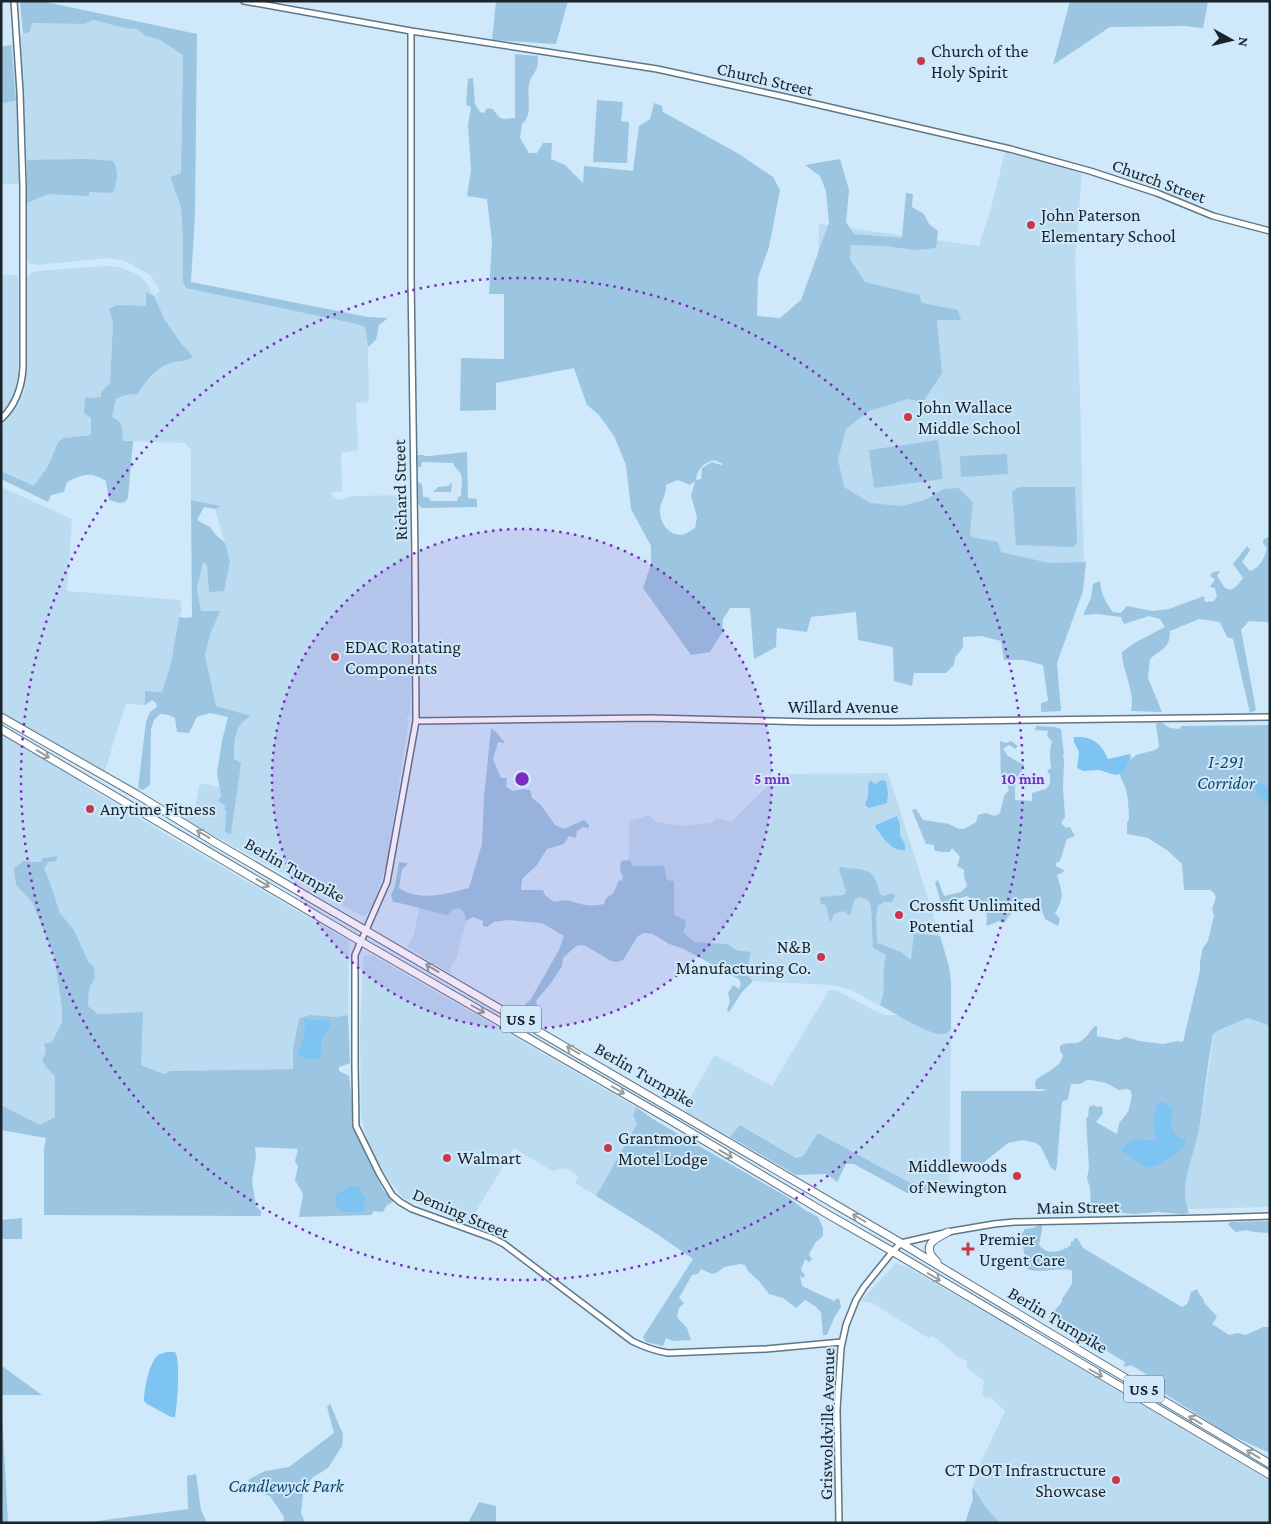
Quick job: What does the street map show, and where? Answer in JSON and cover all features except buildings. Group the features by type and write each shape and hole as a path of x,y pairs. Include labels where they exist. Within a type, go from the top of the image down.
{"highway":[{"name":"Berlin Turnpike","path":"1,717 902,1243 1270,1464"},
{"name":"Berlin Turnpike","path":"1,729 360,941 662,1115 1270,1475"},
{"path":"88,781 93,770"},
{"path":"224,860 230,850"},
{"path":"945,1269 933,1258 930,1247 932,1240 948,1232"},
{"path":"1050,1333 1054,1348"},
{"path":"1232,1452 1237,1444"}],"street":[{"path":"1,419 13,405 18,395 22,382 23,367 23,188 20,92 14,1"},
{"name":"Church Street","path":"244,1 411,31 657,69 1010,149 1090,171 1157,193 1213,216 1270,231"},
{"name":"Richard Street","path":"360,941 387,882 416,720 416,559 410,278 411,31"},
{"name":"Willard Avenue","path":"416,720 650,718 873,722 1270,717"},
{"name":"Deming Street","path":"360,941 355,955 356,1126 379,1173 397,1199 412,1209 504,1244 632,1341 655,1351 668,1353 757,1349 842,1342"},
{"name":"Main Street","path":"893,1251 902,1243 948,1232 1014,1222 1270,1216"},
{"name":"Griswoldville Avenue","path":"839,1523 837,1409 842,1342 846,1325 856,1300 893,1251"}],"shaded area":[{"path":"92,20 137,29 146,36 160,40 183,55 181,173 170,177 181,207 183,281 365,326 368,350 369,402 356,403 358,450 341,453 342,491 329,493 338,500 353,496 408,495 412,606 410,712 406,721 409,721 386,865 372,909 364,917 185,820 195,807 200,783 219,787 226,806 225,832 231,833 240,765 234,759 236,734 241,722 250,716 216,706 205,655 219,612 201,611 197,589 203,561 207,565 210,592 230,561 215,509 220,506 191,500 191,450 185,443 123,441 123,430 112,417 116,399 125,395 138,394 144,383 159,370 172,362 187,361 193,357 165,320 154,296 160,291 150,275 125,261 108,258 37,265 29,263 27,259 26,134 20,136 19,184 1,184 1,103 16,100 11,45 23,34 30,32 32,23 84,24"},
{"name":"John Wallace Middle School","path":"1005,152 1045,161 1082,175 1075,259 1084,568 821,541 816,325 819,224 979,246"},
{"path":"105,266 119,267 137,274 146,282 154,296 146,307 116,305 110,309 113,322 110,384 102,392 101,397 85,398 91,418 91,435 64,438 58,442 48,466 34,486 1,471 1,427 24,394 26,376 27,278 31,273 36,271"},
{"path":"1,275 15,275 18,279 18,375 14,396 1,413"},
{"path":"1,487 72,519 67,591 180,600 182,610 178,621 171,663 162,692 146,691 145,705 126,704 104,773 39,733 26,729 1,713"},
{"path":"1,734 159,830 349,941 348,1015 335,1017 311,1015 296,1034 293,1049 293,1069 170,1071 164,1074 140,1065 143,1012 97,1014 88,1006 89,988 95,979 94,967 88,961 74,930 60,913 44,869 48,862 32,861 16,885 32,902 54,956 62,1008 62,1022 42,1061 55,1076 55,1117 40,1125 1,1105"},
{"path":"1074,737 1091,739 1099,745 1108,759 1130,754 1131,758 1124,773 1115,775 1099,770 1083,771 1077,768 1079,752 1074,742"},
{"path":"888,773 940,936 914,933 948,1032 951,1028 949,1185 912,1184 818,1133 803,1156 796,1158 740,1125 730,1137 687,1114 685,1108 687,1103 715,1055 772,1086 829,990 838,991 885,1015 898,1015 851,990 832,985 753,981 746,974 751,952 736,950 728,944 694,942 683,932 674,915 674,881 667,880 665,869 661,866 632,866 629,860 629,821 649,815 657,822 684,826 711,823 717,818 731,822 780,774"},
{"path":"870,780 875,784 882,780 886,781 887,803 869,808 866,806"},
{"path":"1256,783 1262,784 1270,790 1270,803 1258,796 1255,787"},
{"path":"897,816 900,825 900,836 905,844 905,850 896,849 891,846 875,827"},
{"path":"420,899 460,907 464,912 466,921 456,960 452,964 450,971 451,974 407,947 413,937"},
{"path":"372,955 636,1107 633,1115 637,1124 596,1196 575,1183 578,1177 571,1170 563,1168 552,1171 514,1148 469,1223 403,1198 387,1178 369,1146 361,1117 360,1028 363,957"},
{"path":"1248,1018 1270,1026 1270,1207 1187,1209 1186,1179 1199,1132 1214,1034"},
{"path":"304,1019 330,1021 330,1028 321,1038 319,1058 308,1059 298,1054 304,1037"},
{"path":"1160,1102 1165,1103 1172,1109 1171,1123 1173,1132 1185,1139 1185,1143 1172,1157 1155,1166 1146,1167 1123,1152 1122,1149 1131,1141 1138,1139 1156,1140 1153,1119 1157,1105"},
{"path":"351,1186 360,1188 363,1196 365,1196 364,1210 360,1213 341,1211 337,1207 335,1195"},
{"path":"896,1263 911,1269 1270,1481 1270,1523 1220,1521 1220,1523 1000,1523 984,1505 973,1487 981,1462 1005,1411 990,1397 986,1398 982,1395 984,1381 966,1367 967,1361 959,1358 932,1336 930,1339 872,1303 861,1301"},
{"path":"166,1352 175,1352 178,1364 175,1417 171,1417 144,1401 146,1383 152,1364 158,1355"}],"green space":[{"path":"20,1 41,1 197,34 195,214 191,282 368,317 388,318 379,325 376,340 368,347 365,327 357,324 186,288 183,281 181,207 170,177 181,173 183,55 160,40 146,36 137,29 93,20 84,24 32,23 30,32 23,34"},
{"path":"496,1 568,1 556,44 492,40"},
{"path":"1070,1 1208,2 1203,28 1184,26 1110,27 1053,65"},
{"path":"11,45 16,101 1,103 1,47"},
{"path":"515,54 538,56 537,68 529,84 528,115 522,124 520,138 529,153 537,153 543,143 552,143 551,159 565,165 583,183 584,166 633,171 639,126 650,119 654,103 662,106 663,112 739,154 773,177 780,190 769,247 758,278 757,316 780,318 801,300 829,223 826,191 820,176 805,165 840,159 849,190 846,222 854,234 902,238 906,193 913,194 912,207 924,214 929,224 938,231 936,248 916,250 884,246 851,245 850,259 865,282 919,295 922,303 958,310 961,320 937,320 942,373 923,402 908,399 869,411 846,429 838,459 844,487 870,503 902,506 925,500 944,489 959,488 973,503 971,537 998,542 1001,552 1049,563 1086,562 1083,591 1057,663 1061,711 1041,712 1041,703 1048,701 1043,665 1024,660 1004,660 1001,641 981,636 963,637 963,647 955,658 954,665 946,673 914,673 912,686 894,681 893,647 858,640 856,612 811,617 807,632 777,628 776,647 754,659 750,608 730,608 723,619 722,633 710,652 691,655 643,588 651,564 651,546 631,509 626,465 614,436 599,415 587,405 574,368 496,383 496,410 460,411 461,358 504,359 504,294 489,294 492,241 487,199 467,196 471,170 468,125 471,107 466,105 468,79 473,78 475,104 480,112 484,113 487,108 493,109 502,118 515,118","holes":["714,460 723,464 712,462 702,468 701,479 696,480 702,467","678,480 690,485 695,481 691,496 697,517 695,528 680,535 668,530 662,522 660,513 666,485"]},
{"path":"597,100 623,102 621,121 629,122 627,163 593,162"},
{"path":"87,159 113,161 117,176 114,191 109,193 89,192 89,196 48,194 27,203 27,160"},
{"path":"146,292 154,296 165,320 193,357 186,361 168,364 157,370 144,384 138,394 125,395 116,399 112,417 119,421 123,441 133,441 128,498 125,502 119,503 109,500 106,481 91,475 67,482 64,492 51,495 48,502 1,479 1,471 34,486 48,466 58,442 64,438 91,435 91,418 84,413 85,398 101,397 101,392 110,383 113,322 109,309 116,305 146,306"},
{"path":"938,440 943,479 874,488 869,450"},
{"path":"467,452 468,498 477,499 477,507 422,508 416,496 418,482 422,484 423,497 428,497 431,501 457,501 458,497 461,496 462,476 453,463 422,462 421,467 418,467 416,455 430,456"},
{"path":"1007,454 1008,474 961,477 960,456"},
{"path":"452,483 451,492 433,492 438,487 449,486"},
{"path":"1019,487 1075,487 1077,543 1073,547 1016,545 1012,492"},
{"path":"191,500 221,506 215,509 204,507 197,520 210,527 225,543 230,561 224,591 209,592 207,565 203,562 197,589 201,611 220,611 211,632 205,655 216,706 251,716 241,724 236,734 234,759 241,763 231,834 225,832 226,810 224,809 226,806 218,801 221,796 217,773 228,717 210,713 197,717 189,733 177,732 175,718 160,714 154,720 151,729 150,785 143,790 138,788 146,722 150,712 157,707 156,703 152,700 145,705 145,691 162,692 171,663 179,617 192,617"},
{"path":"1270,536 1270,622 1249,621 1241,630 1256,710 1250,713 1233,639 1227,637 1220,622 1199,619 1170,631 1167,645 1150,659 1148,678 1162,712 1131,711 1132,697 1122,652 1136,642 1165,627 1160,619 1149,616 1124,624 1121,617 1097,614 1083,615 1091,598 1093,584 1100,581 1101,590 1113,612 1121,613 1127,606 1152,611 1169,609 1204,596 1205,602 1214,601 1217,596 1215,588 1210,587 1215,579 1210,576 1213,572 1220,571 1217,576 1225,588 1230,590 1237,586 1243,578 1233,564 1247,546 1250,550 1242,562 1250,571 1257,567 1263,559 1267,548 1263,540"},
{"name":"I-291 Corridor","path":"1157,723 1162,723 1170,728 1180,729 1181,726 1270,725 1270,1026 1248,1018 1213,1034 1199,1130 1186,1182 1186,1203 1189,1213 1156,1212 1135,1214 1113,1212 1087,1214 1091,1208 1090,1188 1087,1178 1089,1168 1086,1117 1088,1118 1089,1107 1093,1105 1097,1107 1102,1106 1103,1113 1096,1122 1117,1134 1119,1123 1129,1109 1132,1095 1130,1090 1119,1090 1106,1083 1091,1080 1080,1084 1071,1084 1068,1099 1062,1102 1056,1171 1051,1168 1041,1147 1036,1143 1023,1140 1008,1143 977,1169 961,1172 961,1091 1046,1091 1036,1089 1036,1080 1062,1059 1063,1055 1060,1051 1060,1046 1079,1042 1095,1026 1097,1026 1097,1036 1118,1040 1126,1037 1139,1041 1163,1044 1177,1041 1183,1042 1200,970 1203,948 1208,941 1214,915 1212,909 1216,897 1210,890 1184,890 1182,864 1167,850 1148,838 1127,834 1129,819 1128,800 1126,789 1118,771 1136,755 1155,750 1159,747"},
{"path":"1036,726 1061,729 1064,754 1063,788 1065,817 1061,823 1066,828 1070,827 1075,836 1067,839 1060,861 1056,863 1056,866 1065,871 1057,875 1062,895 1055,913 1060,919 1058,926 1045,919 1039,903 1033,898 1024,898 1005,923 999,921 987,926 985,910 967,896 943,903 940,900 935,882 938,880 944,896 961,892 967,886 964,870 957,866 960,857 952,848 950,852 941,852 934,850 934,845 926,844 912,810 916,809 923,820 948,824 958,829 965,828 976,822 978,815 986,813 995,816 1000,813 1004,796 1009,790 1007,785 1001,781 1000,741 1006,743 1011,741 1018,746 1015,749 1009,745 1003,749 1008,756 1024,765 1016,783 1015,800 1032,801 1032,793 1046,789 1050,784 1050,775 1047,771 1051,768 1050,751 1052,741 1047,736 1048,731 1035,730"},
{"path":"491,728 505,743 498,742 493,759 501,778 507,778 506,787 513,791 530,790 532,798 541,805 555,825 564,829 584,820 589,825 589,828 583,827 577,831 576,838 569,836 564,844 547,849 537,865 522,879 521,890 543,890 545,895 554,902 567,900 587,905 604,904 607,897 613,894 619,880 622,881 621,861 629,860 633,866 663,865 667,880 674,881 674,915 685,920 686,925 683,932 694,942 728,944 736,950 751,952 746,974 753,981 742,992 729,1012 727,1011 730,1001 728,993 733,985 739,989 741,984 739,979 684,949 669,944 653,934 644,933 638,936 623,960 617,962 611,961 586,946 576,946 563,958 562,966 536,1001 537,1004 533,1010 526,1008 525,1004 531,999 559,950 564,936 542,923 508,920 494,922 487,927 483,926 483,921 473,917 466,921 464,912 460,908 453,909 447,915 393,902 391,895 395,886 399,862 407,863 402,869 399,888 407,892 416,895 433,896 469,888 482,844 484,797"},
{"path":"58,856 56,861 48,862 44,869 60,913 74,930 88,961 94,967 95,979 89,988 88,1006 98,1014 143,1012 141,1065 164,1074 170,1071 293,1069 293,1049 299,1018 311,1015 335,1017 348,1015 350,1063 339,1067 339,1071 349,1076 355,1129 383,1190 394,1201 386,1206 383,1212 374,1211 371,1215 299,1217 303,1194 295,1180 298,1167 295,1161 298,1149 255,1147 256,1157 252,1181 256,1206 261,1211 261,1216 44,1215 44,1149 46,1138 1,1130 1,1105 40,1125 55,1117 55,1076 42,1061 46,1051 44,1044 52,1042 62,1022 62,1008 54,956 32,902 16,885 14,868 24,861 40,862 43,858"},
{"path":"840,867 867,871 874,878 880,894 884,896 892,893 895,896 892,902 884,902 878,906 876,917 877,943 901,952 911,960 914,933 940,936 949,966 951,983 951,1028 947,1033 941,1034 928,1031 880,1005 883,993 886,955 873,948 871,906 868,900 861,897 855,899 850,915 843,911 834,914 830,923 826,905 821,904 820,897 844,895 846,891"},
{"path":"636,1107 656,1121 789,1198 818,1217 823,1228 823,1236 816,1242 809,1254 812,1259 809,1262 805,1259 801,1270 805,1275 803,1278 800,1276 802,1286 834,1301 838,1298 840,1301 841,1307 827,1335 823,1335 821,1312 815,1306 805,1300 796,1308 783,1298 769,1294 748,1271 745,1265 740,1264 724,1267 712,1274 701,1269 698,1274 692,1275 679,1298 684,1303 679,1308 677,1317 687,1328 691,1340 673,1341 666,1338 663,1346 646,1342 643,1337 693,1259 596,1196 637,1124 633,1115"},
{"path":"740,1125 796,1158 803,1156 818,1133 912,1184 949,1185 946,1191 941,1194 931,1189 907,1193 854,1164 846,1164 837,1182 827,1174 796,1175 730,1137"},
{"path":"22,1218 22,1239 1,1239 1,1220"},
{"path":"1270,1221 1270,1241 1268,1233 1246,1230 1236,1232 1228,1225 1230,1222"},
{"path":"1042,1225 1042,1230 1039,1245 1046,1251 1055,1252 1063,1250 1071,1245 1071,1241 1073,1242 1077,1238 1083,1248 1182,1307 1187,1303 1191,1292 1197,1289 1205,1304 1217,1317 1212,1324 1229,1335 1237,1333 1246,1335 1263,1327 1270,1327 1270,1453 1228,1434 1162,1392 1145,1377 1146,1374 1131,1365 1124,1367 1125,1362 1049,1317 1062,1302 1072,1284 1072,1270 1038,1271 1027,1269 1021,1235 1025,1229"},
{"path":"1,1323 2,1366 42,1395 1,1395"},
{"path":"1,1395 8,1523 1,1523"},
{"name":"Candlewyck Park","path":"330,1404 343,1434 342,1446 328,1468 312,1478 303,1494 301,1513 305,1523 283,1523 284,1517 270,1496 252,1490 248,1480 265,1471 289,1467 334,1433 327,1407"},
{"name":"Candlewyck Park","path":"196,1474 201,1510 207,1523 82,1523 188,1509 187,1476"},
{"path":"973,1487 984,1505 1000,1523 965,1523 973,1499"},
{"path":"479,1502 496,1506 496,1523 468,1523"}],"place":[{"name":"Church of the Holy Spirit","path":"921,61"},
{"name":"John Paterson Elementary School","path":"1031,225"},
{"name":"John Wallace Middle School","path":"908,417"},
{"name":"EDAC Roatating Components","path":"335,657"},
{"name":"Anytime Fitness","path":"90,809"},
{"name":"Crossfit Unlimited Potential","path":"899,915"},
{"name":"N&B Manufacturing Co.","path":"821,957"},
{"name":"Grantmoor Motel Lodge","path":"608,1148"},
{"name":"Walmart","path":"447,1158"},
{"name":"Middlewoods of Newington","path":"1017,1176"},
{"name":"Premier Urgent Care","path":"968,1249"},
{"name":"CT DOT Infrastructure Showcase","path":"1116,1480"}]}
